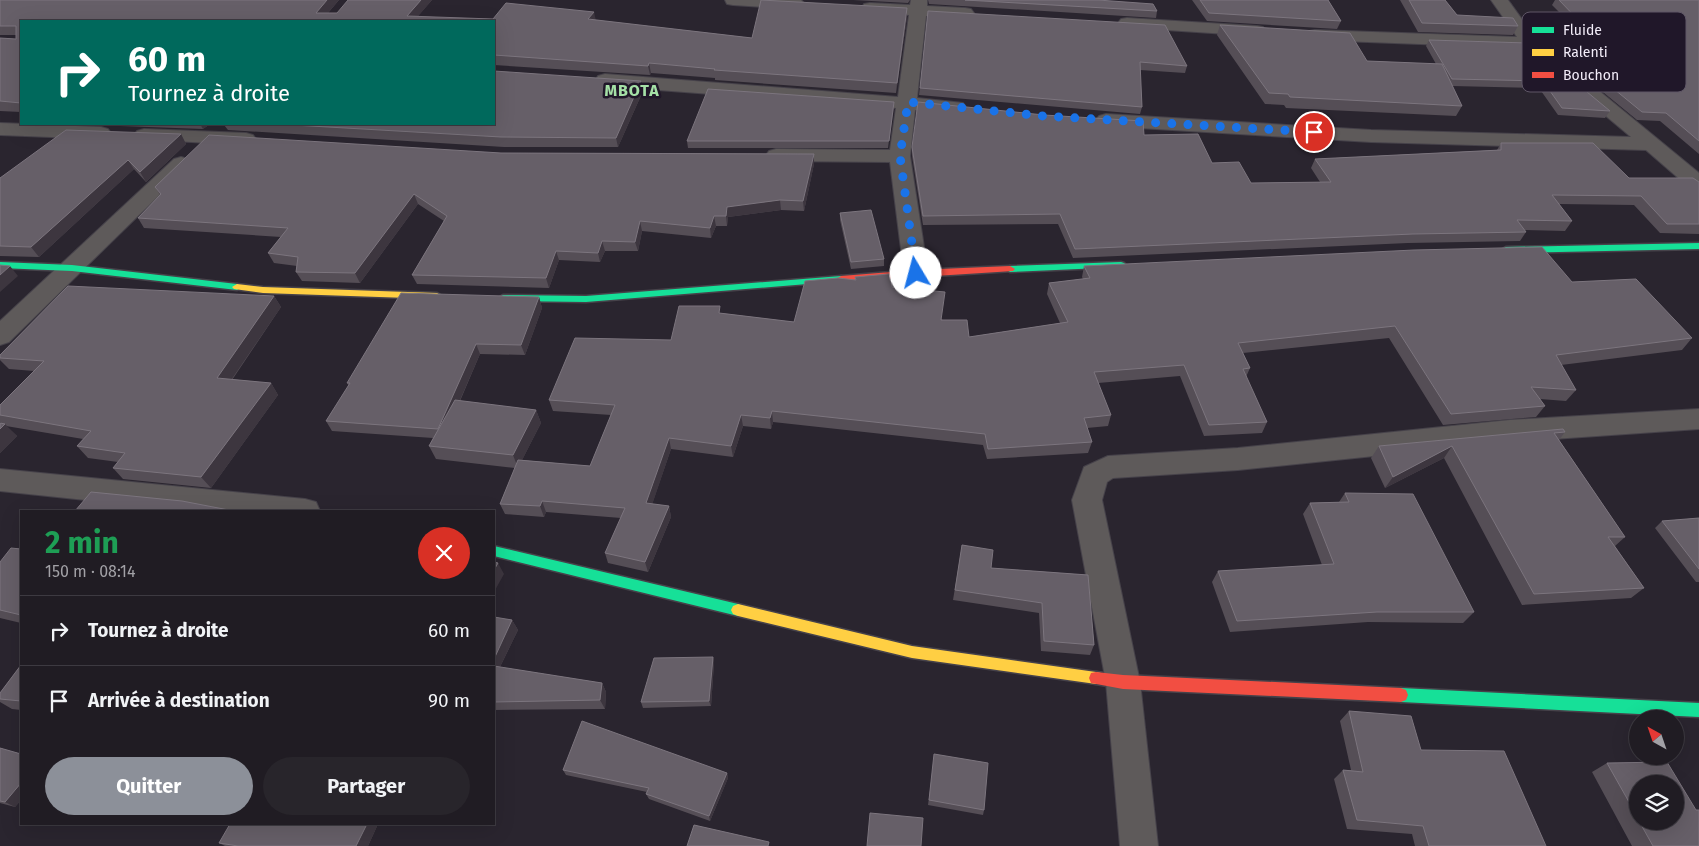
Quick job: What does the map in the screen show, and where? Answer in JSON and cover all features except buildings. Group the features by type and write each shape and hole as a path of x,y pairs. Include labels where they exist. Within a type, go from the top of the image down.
{"street":[{"path":"733,0 811,4"},
{"path":"1498,0 1522,32"},
{"path":"916,273 900,156 908,102 913,36 918,5"},
{"path":"850,7 918,5 977,14"},
{"path":"1107,22 1273,32"},
{"path":"1302,34 1522,43"},
{"path":"590,79 908,102 976,109"},
{"path":"1589,92 1699,184"},
{"path":"1083,118 1371,136 1651,144"},
{"path":"0,129 124,134 215,130 267,141"},
{"path":"0,336 215,130"},
{"path":"757,155 900,156"},
{"path":"1496,250 1699,246"},
{"path":"0,265 72,268 263,290 448,297"},
{"path":"487,298 586,299 675,294 916,273 1132,265"},
{"path":"1138,846 1123,682 1088,500 1094,475 1108,467 1238,459 1510,431 1699,418"},
{"path":"0,480 295,510"},
{"path":"495,552 912,652 1123,682 1699,710"}],"traffic: fast":[{"path":"1506,250 1699,246"},
{"path":"0,265 72,268 237,287"},
{"path":"1010,269 1121,265"},
{"path":"503,298 586,299 841,279"},
{"path":"495,551 738,610"},
{"path":"1401,695 1699,710"}],"traffic: slow":[{"path":"237,287 263,290 437,296"},
{"path":"738,610 912,652 1096,678"}],"traffic: jam":[{"path":"841,279 916,273 1010,269"},
{"path":"1096,678 1123,682 1401,695"}],"district":[{"name":"MBOTA","path":"632,90"}],"route":[{"path":"916,273 900,156 908,102 1043,116 1314,132"}]}
